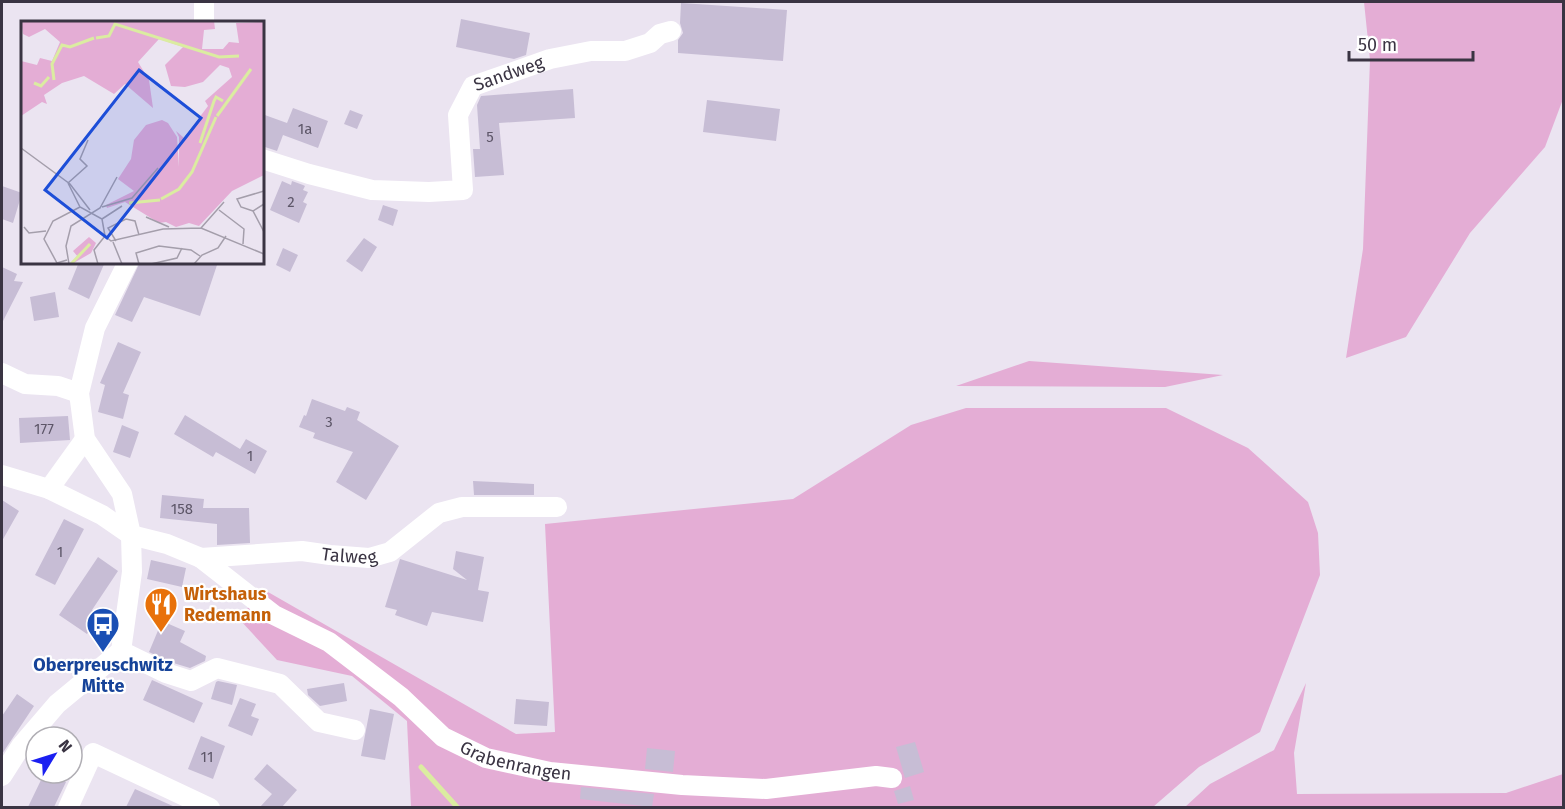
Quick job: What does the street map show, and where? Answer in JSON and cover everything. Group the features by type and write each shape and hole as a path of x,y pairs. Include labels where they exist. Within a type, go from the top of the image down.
{"street":[{"path":"204,2 204,21"},
{"name":"Sandweg","path":"264,160 372,190 429,192 463,190 459,115 473,86 550,59 591,51 625,51 650,43 660,34 671,31"},
{"path":"2,776 21,746 57,704 121,651 132,572 131,535 122,494 86,439 79,393 95,328 127,264"},
{"path":"2,373 25,384 58,386 79,393"},
{"path":"50,489 86,439"},
{"path":"2,475 50,489 102,515 131,535"},
{"name":"Talweg","path":"131,535 167,544 201,558 302,550 369,558 390,552 439,513 462,507 557,507"},
{"name":"Grabenrangen","path":"201,558 274,615 329,642 401,697 443,737 486,758 550,772 692,785 766,789 876,776 892,778"},
{"path":"121,651 166,673 191,681 217,668 280,684 319,722 356,730"},
{"path":"68,807 93,753 210,807"}],"shaded area":[{"path":"1364,2 1563,2 1563,99 1545,147 1470,233 1406,337 1346,358 1363,249 1370,60"},
{"path":"1029,361 1223,375 1165,387 956,386"},
{"path":"966,408 1166,408 1248,448 1308,502 1318,533 1320,575 1260,732 1199,767 1153,807 411,807 407,721 352,676 277,660 240,620 261,588 516,734 555,732 545,524 793,499 911,425"},
{"path":"1306,683 1294,753 1297,794 1506,793 1563,774 1563,807 1185,807 1210,784 1274,750"}],"building":[{"path":"681,3 787,10 783,61 678,53 678,40 683,33 680,23"},
{"path":"461,19 530,33 526,55 514,59 456,47"},
{"path":"573,89 575,118 499,123 504,175 475,177 473,149 480,149 477,105 481,96"},
{"path":"707,100 780,109 776,141 703,132"},
{"path":"293,108 328,121 318,148 283,135 277,151 264,147 264,115 287,123"},
{"path":"350,110 363,115 357,129 344,124"},
{"path":"282,181 291,185 292,181 303,185 305,186 303,190 308,192 303,202 307,204 299,223 270,210"},
{"path":"2,186 21,193 21,196 13,223 2,219"},
{"path":"383,205 398,210 393,226 378,220"},
{"path":"364,238 377,247 362,272 346,261"},
{"path":"283,248 298,255 290,272 276,265"},
{"path":"78,264 104,264 89,299 68,289"},
{"path":"139,264 217,264 200,316 144,297 132,322 115,315"},
{"path":"2,267 17,274 14,281 23,282 2,323"},
{"path":"55,292 59,317 34,321 30,297"},
{"path":"118,342 141,352 123,393 129,395 123,419 98,412 105,385 100,383"},
{"path":"312,399 345,411 347,407 360,412 357,420 399,446 366,500 336,482 353,452 313,438 315,433 299,427"},
{"path":"185,415 240,449 246,439 267,451 255,474 216,452 213,457 174,434"},
{"path":"68,416 70,440 20,443 19,418"},
{"path":"122,425 139,432 130,458 113,452"},
{"path":"473,481 534,484 534,495 474,495"},
{"path":"162,495 204,499 203,508 249,508 250,543 217,545 217,524 160,518"},
{"path":"2,500 19,511 2,541"},
{"path":"64,519 84,529 55,585 35,575"},
{"path":"456,551 484,557 478,590 489,592 483,622 432,612 427,626 395,615 397,610 385,607 400,559 467,580 453,569"},
{"path":"98,557 118,571 92,610 99,615 87,634 59,615"},
{"path":"151,560 186,568 182,587 147,579"},
{"path":"162,621 185,631 180,642 206,656 205,661 190,668 149,652"},
{"path":"152,680 203,703 194,723 143,700"},
{"path":"218,681 237,685 232,705 211,699"},
{"path":"344,683 347,701 320,706 308,695 307,689"},
{"path":"17,694 34,706 2,754 2,716"},
{"path":"240,698 256,704 251,716 259,719 252,736 228,726"},
{"path":"516,699 549,702 547,726 514,724"},
{"path":"370,709 394,714 385,760 361,756"},
{"path":"201,736 225,746 213,779 188,769"},
{"path":"915,742 924,772 905,778 896,747"},
{"path":"647,748 675,751 673,772 645,769"},
{"path":"267,764 297,790 282,807 260,807 272,794 254,779"},
{"path":"39,785 65,785 54,807 28,807"},
{"path":"910,786 914,800 898,804 894,791"},
{"path":"581,787 654,794 652,807 580,799"},
{"path":"135,789 175,807 126,807"}],"waterway":[{"path":"421,767 458,808"}],"place":[{"name":"Wirtshaus Redemann","path":"161,633"},
{"name":"Oberpreuschwitz Mitte","path":"103,653"}]}
